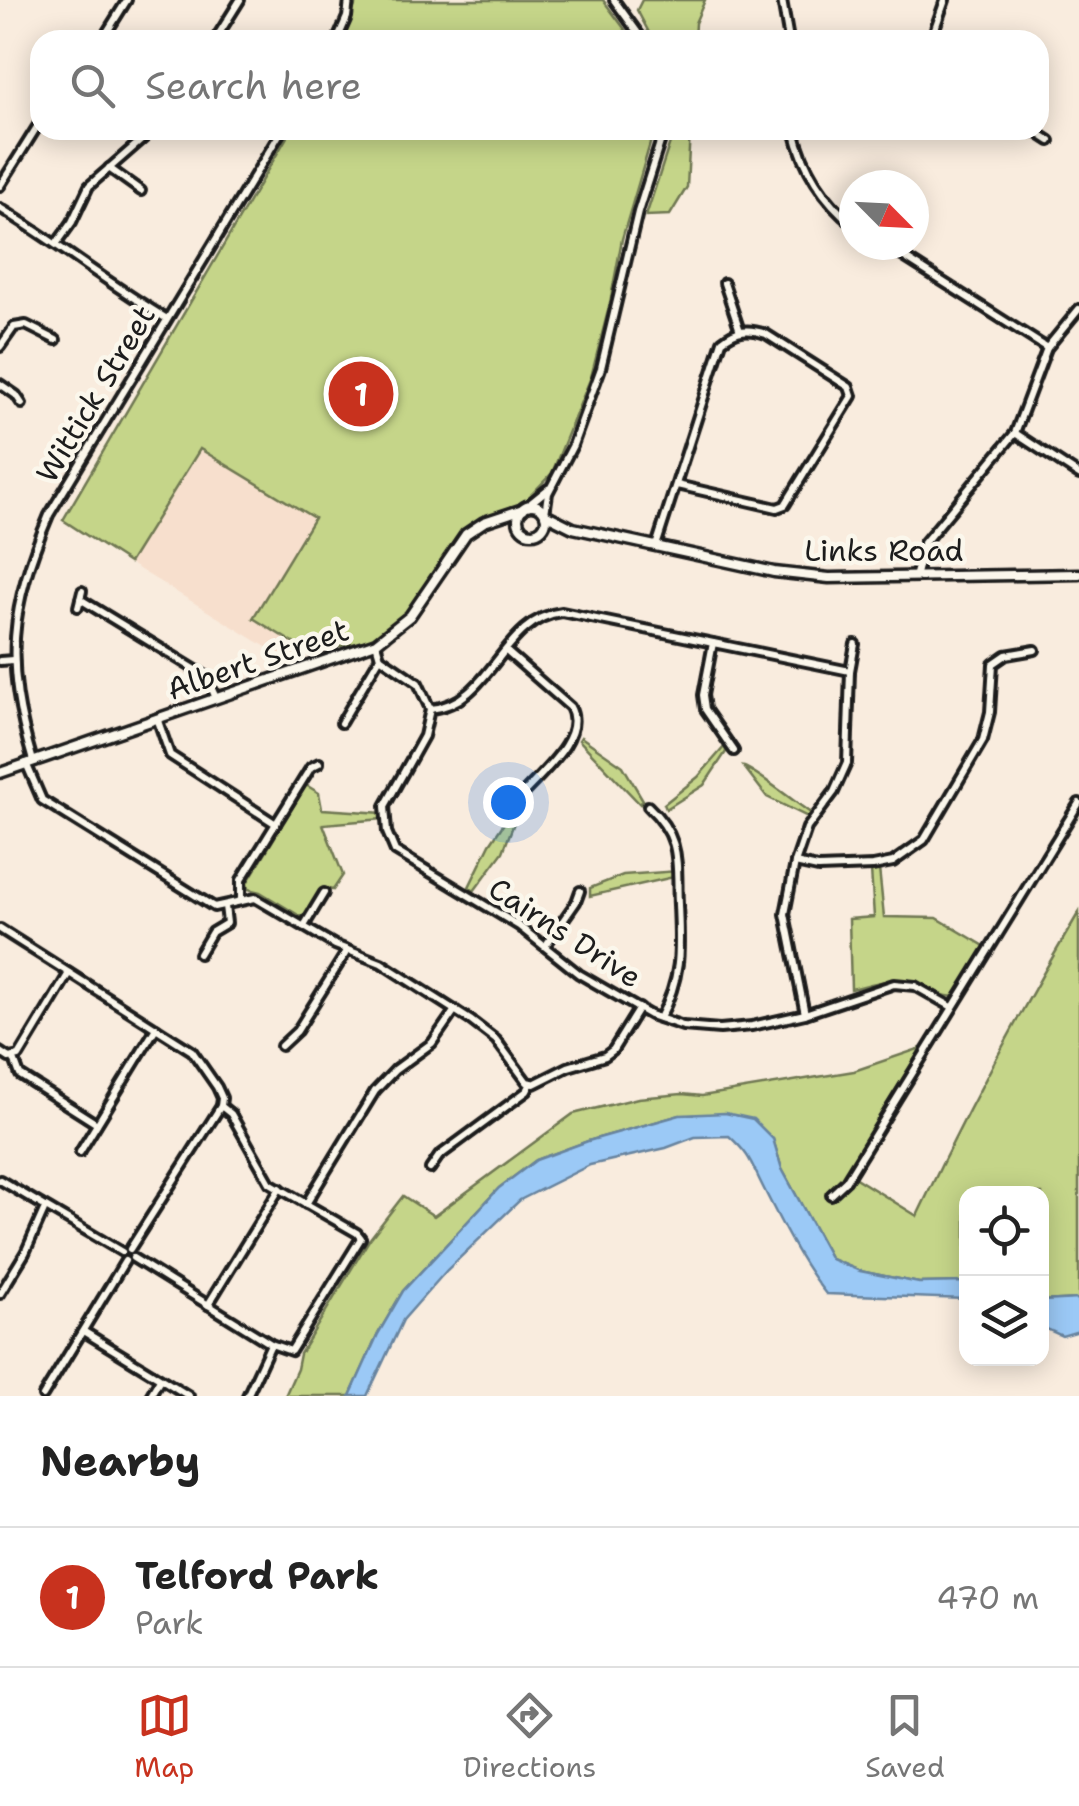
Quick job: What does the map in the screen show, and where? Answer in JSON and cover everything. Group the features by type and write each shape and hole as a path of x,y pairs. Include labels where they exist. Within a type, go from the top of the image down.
{"street":[{"path":"108,30 126,0"},
{"path":"221,30 240,0"},
{"path":"341,30 349,0"},
{"path":"614,0 635,30"},
{"path":"782,0 787,30"},
{"path":"934,30 945,0"},
{"path":"0,186 30,138"},
{"path":"58,243 89,186 141,140"},
{"name":"Wittick Street","path":"225,906 214,907 42,800 15,691 15,620 26,568 49,515 276,140"},
{"path":"484,522 510,521 529,533 542,530 552,484 573,446 601,368 638,212 661,140"},
{"path":"796,140 816,186 839,210"},
{"path":"109,168 141,190"},
{"path":"0,208 167,319"},
{"path":"909,260 1047,348"},
{"path":"724,284 740,331"},
{"path":"916,574 924,543 1015,433 1047,348 1079,309"},
{"path":"0,347 14,327 26,325 56,340"},
{"path":"656,546 722,341 751,329 766,334 849,388 852,396 785,505 777,508 676,485"},
{"path":"0,384 16,394 22,404"},
{"path":"1015,433 1079,476"},
{"path":"521,527 518,518 525,508 552,484"},
{"path":"525,508 537,506 545,514"},
{"name":"Albert Street","path":"0,773 376,644 410,616 454,548 484,522 525,508"},
{"name":"Links Road","path":"545,514 573,528 774,572 830,578 1079,574"},
{"name":"Links Road","path":"542,530 573,528"},
{"path":"80,599 206,676 216,698"},
{"path":"376,644 380,658 418,683 430,708 453,704 468,694 530,624 562,612 850,671"},
{"path":"713,644 703,696 706,710 734,751"},
{"path":"805,1014 786,914 796,862 808,828 834,792 846,762 855,644"},
{"path":"796,862 818,868 873,866 893,862 924,840 982,740 990,712 993,664 1006,655 1036,650"},
{"path":"506,651 570,708 576,719 572,735 522,796"},
{"path":"340,723 380,658"},
{"path":"0,661 13,660"},
{"name":"Cairns Drive","path":"430,708 424,736 386,806 384,819 392,844 403,858 639,1008 683,1026 720,1029 805,1014 894,984 915,986 952,1007"},
{"path":"157,718 170,755 276,824"},
{"path":"241,900 241,880 311,767 320,763"},
{"path":"831,1195 846,1181 1079,802"},
{"path":"648,806 668,828 678,859 680,968 660,1018"},
{"path":"546,946 580,891"},
{"path":"304,926 324,893"},
{"path":"199,954 212,932 226,923 225,906 256,898 348,951 380,963 455,1010 496,1040 531,1083"},
{"path":"0,928 194,1052 222,1098 221,1106 126,1251"},
{"path":"281,1046 297,1031 348,951"},
{"path":"14,1058 19,1056 69,973"},
{"path":"531,1083 605,1056 639,1008"},
{"path":"306,1204 375,1091 395,1070 432,1043 455,1010"},
{"path":"80,1152 156,1028"},
{"path":"0,1052 14,1058 20,1075 97,1124"},
{"path":"430,1169 440,1156 527,1091 531,1083"},
{"path":"0,1180 126,1251 129,1260 271,1344 286,1351 295,1348 361,1238 269,1181 231,1114 221,1106"},
{"path":"208,1305 280,1188"},
{"path":"0,1294 45,1208"},
{"path":"43,1396 129,1260"},
{"path":"82,1331 189,1396"},
{"path":"247,1396 271,1344"},
{"path":"150,1396 160,1379"}],"shaded area":[{"path":"200,448 314,518 254,618 308,652 286,659 129,563"}],"green space":[{"path":"357,0 603,0 626,30 346,30"},
{"path":"642,0 705,0 695,30 648,30 637,10"},
{"path":"285,140 651,140 622,239 591,377 552,473 522,504 481,518 452,544 413,607 373,640 308,652 253,618 314,518 200,449 129,563 63,520"},
{"path":"671,140 689,140 687,187 670,215 646,216"},
{"path":"581,737 623,766 643,800 640,804 579,740"},
{"path":"725,746 726,752 704,785 666,809 664,804 698,777"},
{"path":"744,767 812,814 810,818 767,797"},
{"path":"306,785 319,793 322,809 383,813 383,819 323,824 343,875 333,890 328,889 313,915 305,919 248,889 247,883"},
{"path":"517,804 520,807 503,852 474,891 469,887 490,844"},
{"path":"879,869 884,917 937,918 986,947 955,996 945,996 909,980 851,989 849,919 874,917 871,870"},
{"path":"678,871 678,876 590,896 590,888 623,875"},
{"path":"1079,912 1079,1299 1049,1301 1049,1186 959,1186 959,1282 919,1283 860,1271 831,1259 782,1169 773,1139 680,1115 536,1160 499,1188 403,1291 350,1396 285,1396 300,1354 369,1240 403,1196 434,1216 573,1114 638,1098 702,1096 854,1071 921,1048 846,1172 917,1216"}],"water":[{"path":"725,1113 753,1119 773,1139 782,1169 831,1259 860,1271 919,1283 959,1282 959,1299 826,1294 792,1242 742,1149 729,1136 695,1137 666,1148 590,1165 520,1200 447,1270 403,1320 367,1396 350,1396 403,1291 499,1188 536,1160 680,1115"},
{"path":"1079,1299 1079,1331 1062,1336 1049,1330 1049,1301"}],"place":[{"name":"Telford Park","path":"361,394"}]}
